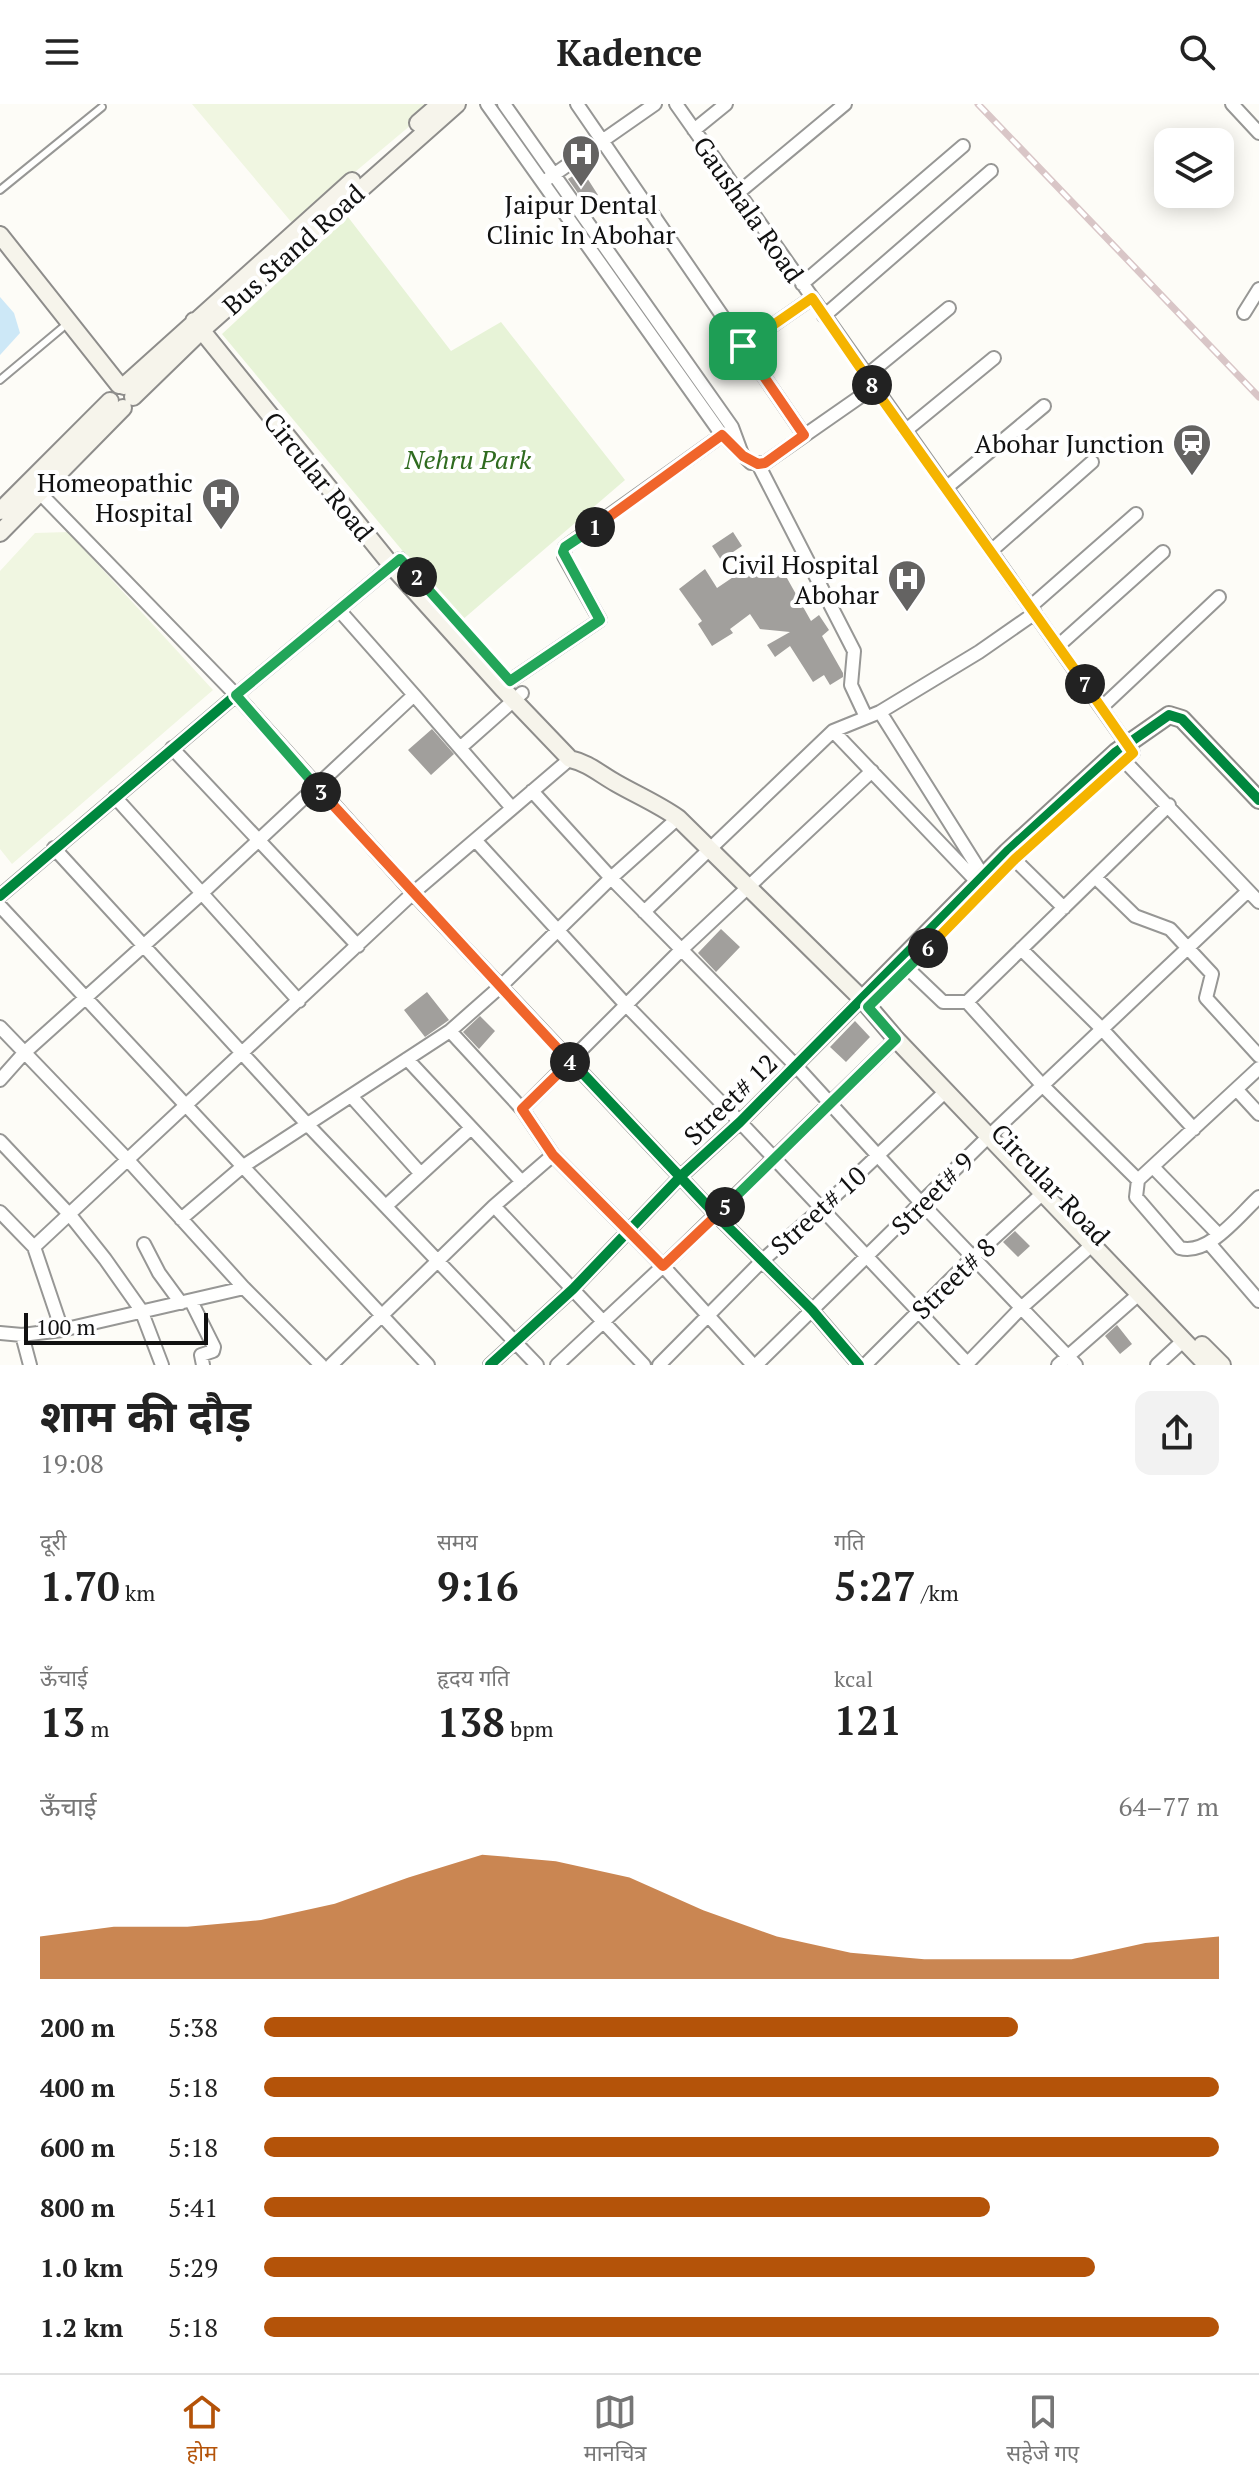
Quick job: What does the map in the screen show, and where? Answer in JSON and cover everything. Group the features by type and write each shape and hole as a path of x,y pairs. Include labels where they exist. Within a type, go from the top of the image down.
{"main road":[{"name":"Bus Stand Road","path":"0,533 33,487 120,395 440,104"},
{"name":"Bus Stand Road","path":"202,322 457,104"},
{"path":"0,235 120,395"},
{"path":"0,252 120,395"},
{"name":"Circular Road","path":"202,322 396,562 515,691 577,752 576,760 660,805 678,818 868,1006 946,1091 994,1131 1043,1193 1207,1365"},
{"name":"Bus Stand Road","path":"0,511 33,487"},
{"path":"868,1006 1011,855 1156,722 1169,715 1182,719 1259,800"},
{"path":"1125,752 1170,726 1177,728 1259,814"},
{"name":"Circular Road","path":"868,1006 904,1031 994,1131 1222,1365"}],"street":[{"path":"487,104 550,178 732,427 743,456"},
{"path":"504,104 722,435 743,456 758,464 854,651 851,685 866,717"},
{"path":"577,104 804,435"},
{"path":"550,178 655,104"},
{"name":"Gaushala Road","path":"676,104 1102,707 1125,752 1169,805 1259,902"},
{"path":"694,130 726,104"},
{"path":"738,193 845,104"},
{"path":"1232,104 1256,124"},
{"path":"802,284 963,146"},
{"path":"824,316 991,171"},
{"path":"1244,313 1259,289"},
{"path":"743,346 812,298"},
{"path":"866,376 949,308"},
{"path":"905,431 994,358"},
{"path":"758,464 765,463 874,387"},
{"path":"946,488 1044,406"},
{"path":"460,748 515,691 600,620 564,556 565,547 722,435"},
{"path":"991,551 1092,462"},
{"path":"33,487 236,695 413,893 716,1215 764,1259 859,1365"},
{"path":"644,912 833,731 880,712 979,652 1033,610 1136,514"},
{"path":"1058,646 1163,552"},
{"path":"0,896 396,562"},
{"path":"1102,707 1219,597"},
{"path":"339,610 512,808"},
{"path":"0,1080 24,1053 201,894 414,695"},
{"path":"880,712 983,883"},
{"path":"833,731 983,883"},
{"path":"172,748 358,946"},
{"path":"34,1247 413,893 532,791 576,760"},
{"path":"522,1109 681,950 872,771"},
{"path":"532,791 611,878 796,1066 1021,1308 1067,1362 1139,1294"},
{"path":"115,797 299,1001"},
{"path":"904,965 943,1002 967,1002 1169,805"},
{"path":"181,1219 242,1167 450,1031 678,818"},
{"path":"476,841 627,1006 868,1256 968,1365 1021,1308 1093,1244"},
{"path":"54,848 307,1124 537,1365"},
{"path":"1011,855 1064,908"},
{"path":"1095,877 1135,916 1166,926 1212,974 1206,998 1259,1056"},
{"name":"Street# 9","path":"754,1365 1101,1028 1248,891"},
{"path":"0,906 428,1365"},
{"path":"1021,949 1101,1028 1194,1129"},
{"path":"967,1002 1043,1086 1138,1180"},
{"name":"Street# 12","path":"490,1365 573,1289 681,1176 796,1066 868,1006"},
{"path":"0,1027 127,1159 244,1288 321,1365"},
{"path":"450,1031 522,1109 553,1155 663,1266 706,1317 754,1365"},
{"path":"557,1365 896,1039"},
{"path":"407,1059 522,1182"},
{"path":"1259,1068 1138,1180 1136,1199 1180,1248 1189,1249 1214,1239 1259,1197"},
{"path":"1237,1090 1259,1114"},
{"name":"Street# 10","path":"659,1365 764,1259 946,1091"},
{"path":"351,1096 421,1174"},
{"path":"386,1206 471,1128"},
{"path":"0,1141 70,1215 141,1310 162,1365"},
{"path":"331,1365 494,1206 553,1155"},
{"path":"1153,1167 1214,1239 1259,1301"},
{"name":"Street# 8","path":"865,1365 972,1258 1043,1193"},
{"path":"494,1206 644,1365"},
{"path":"0,1212 34,1247 62,1330"},
{"path":"144,1244 159,1273 186,1302 214,1347 213,1351 201,1355 203,1365"},
{"path":"0,1333 22,1335 62,1330 244,1288"},
{"path":"22,1335 30,1365"},
{"path":"1157,1365 1183,1341"}],"lane":[{"path":"0,190 102,107"},
{"path":"0,380 62,328"}],"green space":[{"path":"192,104 436,104 293,224"},
{"name":"Nehru Park","path":"348,217 451,351 501,322 625,480 461,621 222,334"},
{"path":"68,532 213,690 12,864 0,849 0,571 35,533"}],"water":[{"path":"0,297 14,313 20,333 0,355"}],"building":[{"path":"582,170 598,195 585,203 568,179"},
{"path":"733,532 742,546 721,560 712,546"},
{"path":"769,560 778,573 783,571 811,621 819,615 829,630 822,636 843,673 843,677 830,685 824,675 813,682 790,646 775,657 767,645 790,632 760,629 750,614 730,629 733,633 712,646 698,624 702,621 679,589 705,569 717,588 757,561 761,566"},
{"path":"432,729 454,754 431,775 408,750"},
{"path":"721,929 740,947 716,972 698,953"},
{"path":"427,992 449,1020 425,1037 404,1010"},
{"path":"480,1016 495,1031 479,1049 463,1032"},
{"path":"855,1021 870,1037 846,1062 830,1047"},
{"path":"1015,1231 1030,1246 1018,1257 1003,1242"},
{"path":"1117,1325 1132,1344 1120,1354 1105,1336"}],"railway":[{"path":"978,104 1259,397"}],"cycle path":[{"path":"0,896 236,695 413,893 716,1215 812,1310 859,1365"},
{"path":"490,1365 573,1289 681,1176 740,1122 1007,852 1116,752 1169,715 1182,719 1259,800"}],"place":[{"name":"Jaipur Dental Clinic In Abohar","path":"581,188"},
{"name":"Abohar Junction","path":"1192,477"},
{"name":"Homeopathic Hospital","path":"221,531"},
{"name":"Civil Hospital Abohar","path":"907,613"}],"route":[{"path":"812,298 1133,753 1015,859 868,1007 896,1039 663,1266 553,1155 522,1109 571,1062 413,893 236,695 400,559 510,681 598,622 600,617 564,556 565,547 722,435 751,463 758,464 765,463 804,435 743,346 812,298"}]}
